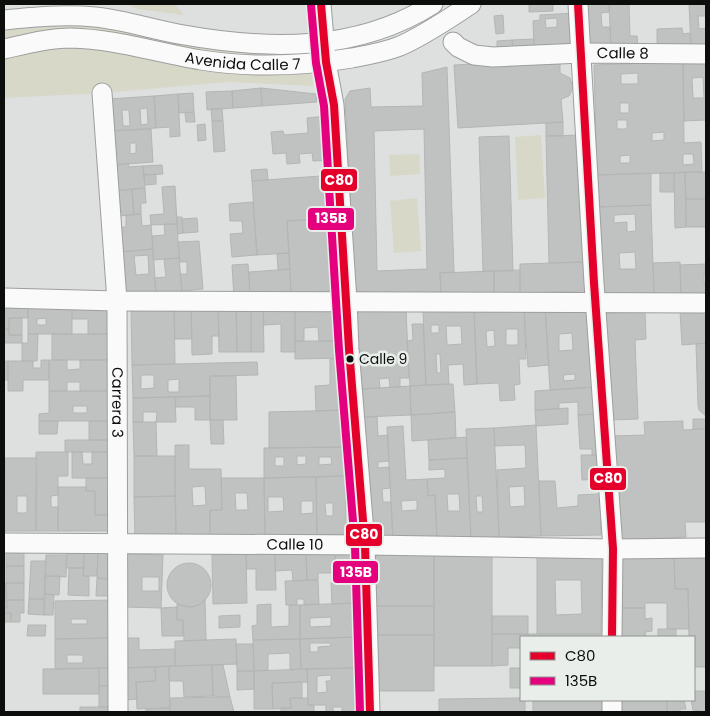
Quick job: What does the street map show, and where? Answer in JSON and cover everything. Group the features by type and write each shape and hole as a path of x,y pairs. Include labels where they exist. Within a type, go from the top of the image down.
{"street":[{"path":"98,4 132,22"},
{"path":"321,4 326,62 334,105 349,350 365,545 370,712"},
{"name":"Avenida Calle 7","path":"4,20 77,16 132,22 182,35 229,41 289,44 325,43 389,26 414,16 433,4"},
{"name":"Avenida Calle 7","path":"4,49 46,40 70,38 117,42 202,60 229,63 300,64 326,62 398,47 425,33 471,4"},
{"path":"578,4 613,549 612,636"},
{"name":"Calle 8","path":"453,42 458,47 474,55 493,57 582,53 706,54"},
{"name":"Carrera 3","path":"102,93 117,301 118,712"},
{"path":"4,298 117,301 706,303"},
{"name":"Calle 10","path":"4,543 365,545 613,549 706,548"}],"green space":[{"path":"128,4 175,4 184,15 137,9"},
{"path":"87,24 295,51 294,57 177,48 4,41 4,28"},
{"path":"81,44 312,71 313,86 228,82 102,93 4,98 4,58 31,51"},
{"path":"541,135 545,198 518,200 515,137"},
{"path":"419,154 420,174 390,176 389,155"},
{"path":"417,198 421,251 394,253 390,201"}],"building":[{"path":"529,4 553,4 553,11 529,12"},
{"path":"587,4 609,4 609,12 601,13 602,27 610,27 611,48 589,49"},
{"path":"609,4 629,4 630,36 637,36 638,47 611,48"},
{"path":"689,4 706,4 706,16 698,16 699,29 706,28 706,47 691,47"},
{"path":"576,13 577,45 534,48 533,21 540,20 540,15","holes":["557,18 557,27 546,28 545,19"]},
{"path":"503,15 504,33 496,34 494,16"},
{"path":"682,28 683,34 690,33 691,47 657,46 657,29"},
{"path":"534,39 534,48 513,49 512,40"},
{"path":"512,40 513,49 497,49 497,41"},
{"path":"560,60 560,73 570,78 573,88 569,96 561,99 563,122 458,128 454,65"},
{"path":"683,62 706,62 706,120 684,121","holes":["703,77 704,98 693,98 692,78"]},
{"path":"683,62 684,143 701,142 702,172 597,175 594,65","holes":["638,73 638,84 621,84 621,74","620,103 629,103 629,113 620,113","617,120 627,120 627,129 617,129","664,132 664,140 652,141 652,133","683,154 693,154 694,164 683,165","630,155 630,163 620,163 620,156"]},
{"path":"447,67 454,272 440,273 441,292 355,293 345,99 350,91 370,88 371,107 423,106 422,73","holes":["424,129 427,269 377,271 374,131"]},
{"path":"261,88 316,94 317,102 262,106"},
{"path":"261,88 262,106 233,108 232,91"},
{"path":"232,91 233,108 207,110 206,92"},
{"path":"193,93 194,112 179,113 178,94"},
{"path":"178,94 180,136 170,137 170,127 156,128 154,96"},
{"path":"154,96 156,128 111,131 109,99","holes":["147,108 148,124 141,125 140,109","122,110 129,110 130,126 123,126"]},
{"path":"222,108 223,121 212,121 211,109"},
{"path":"194,112 195,122 186,122 185,113"},
{"path":"328,116 331,160 313,161 312,153 299,154 300,163 287,164 286,153 273,154 271,132 283,131 284,135 308,133 307,118"},
{"path":"212,121 223,121 225,151 214,152"},
{"path":"563,122 563,136 546,136 546,123"},
{"path":"205,124 206,140 198,141 197,125"},
{"path":"151,129 153,162 113,165 111,131","holes":["130,143 136,143 136,153 130,154"]},
{"path":"582,135 585,262 549,263 546,136"},
{"path":"509,136 513,271 483,271 479,137"},
{"path":"128,163 129,167 143,166 145,188 115,191 113,165"},
{"path":"162,165 163,174 144,175 143,166"},
{"path":"267,169 268,180 252,181 251,170"},
{"path":"685,172 686,227 675,228 674,173"},
{"path":"685,172 706,172 706,199 686,199"},
{"path":"651,173 651,205 598,207 597,175"},
{"path":"660,173 674,173 674,192 660,192"},
{"path":"156,174 156,184 145,185 144,175"},
{"path":"334,175 336,218 287,221 289,253 257,255 252,181"},
{"path":"175,186 177,224 151,225 150,215 164,214 162,187"},
{"path":"145,188 146,203 141,203 141,214 134,215 132,189"},
{"path":"132,189 134,215 117,216 115,191"},
{"path":"686,199 706,199 706,227 686,227"},
{"path":"253,202 257,255 232,257 230,234 243,233 242,221 230,221 229,204"},
{"path":"651,205 654,295 602,294 598,207","holes":["635,214 636,231 627,232 627,222 614,223 614,215","635,252 636,269 620,269 619,253"]},
{"path":"141,214 142,226 151,225 153,249 119,252 117,227 126,227 126,215"},
{"path":"177,217 182,217 183,233 178,234"},
{"path":"197,218 198,232 183,233 182,219"},
{"path":"336,218 341,290 291,294 287,221"},
{"path":"164,224 177,224 179,258 153,260 152,236 165,235"},
{"path":"199,241 203,289 182,291 180,274 187,274 187,262 180,262 178,242"},
{"path":"153,249 156,293 130,293 123,285 121,252","holes":["148,255 149,274 136,275 134,256"]},
{"path":"289,253 290,269 278,270 277,254"},
{"path":"179,258 182,291 156,293 154,278 166,277 164,259"},
{"path":"585,262 585,291 520,293 520,264"},
{"path":"680,262 681,294 654,295 653,263"},
{"path":"248,264 250,297 234,298 232,265"},
{"path":"706,264 704,283 706,283 706,295 681,294 680,265"},
{"path":"290,269 291,294 250,297 249,272"},
{"path":"520,270 520,293 494,294 494,271"},
{"path":"494,271 494,294 441,292 440,273"},
{"path":"4,301 28,301 28,318 9,318 9,329 4,329"},
{"path":"28,301 72,301 72,334 28,334","holes":["46,318 46,325 37,325 37,319"]},
{"path":"72,301 111,301 111,334 88,334 88,319 72,319"},
{"path":"295,303 295,352 281,352 281,324 264,325 263,304"},
{"path":"295,303 343,303 344,341 319,341 318,327 304,328 304,341 295,341"},
{"path":"236,304 237,352 219,352 218,305"},
{"path":"236,304 251,304 251,352 237,352"},
{"path":"251,304 263,304 264,352 251,352"},
{"path":"191,305 192,339 175,339 174,306"},
{"path":"191,305 218,305 219,336 212,336 212,354 192,355"},
{"path":"131,306 174,306 175,364 132,365"},
{"path":"524,308 526,359 519,359 520,384 514,385 515,400 500,401 499,383 477,384 474,310","holes":["506,329 518,329 518,345 506,345","494,330 495,346 487,347 486,331"]},
{"path":"524,308 545,308 549,365 528,367"},
{"path":"545,308 590,308 595,387 550,390","holes":["572,333 573,350 559,351 559,334","575,374 575,380 564,381 563,375"]},
{"path":"406,309 409,378 400,378 400,387 390,387 389,378 379,379 380,388 361,389 356,310"},
{"path":"423,309 474,310 477,384 464,385 463,364 448,365 449,384 426,385","holes":["431,325 439,325 439,333 431,333","446,326 461,326 462,344 447,345","436,354 440,354 441,373 437,373"]},
{"path":"706,309 706,343 682,345 680,311"},
{"path":"645,311 646,339 635,340 638,419 610,420 606,313"},
{"path":"9,318 22,318 22,335 9,335"},
{"path":"412,324 423,324 426,385 410,386 407,341 413,340"},
{"path":"4,329 9,329 9,335 22,335 22,343 4,343"},
{"path":"28,334 38,334 37,361 22,361 22,343 28,343"},
{"path":"52,334 111,334 110,360 52,360"},
{"path":"295,341 344,341 344,358 295,359"},
{"path":"706,343 706,416 699,410 698,405 696,344"},
{"path":"344,358 345,410 316,411 315,386 330,385 330,359"},
{"path":"41,360 49,360 49,380 23,380 23,391 8,391 8,361 33,361 33,368 41,368"},
{"path":"49,360 67,360 67,370 80,369 80,360 110,360 110,391 80,391 80,382 67,382 67,391 49,391"},
{"path":"4,361 8,361 8,380 4,380"},
{"path":"257,362 258,375 210,376 210,396 133,398 132,365","holes":["141,375 154,375 154,388 141,389","179,379 179,392 168,392 168,380"]},
{"path":"210,376 236,376 237,420 210,420"},
{"path":"453,384 455,412 411,415 410,386"},
{"path":"410,386 411,415 363,417 361,389"},
{"path":"595,387 596,414 578,415 578,402 559,403 559,409 535,410 535,391"},
{"path":"49,391 110,391 110,421 39,421 39,414 49,413","holes":["73,406 87,406 87,413 73,413"]},
{"path":"210,396 210,420 195,420 195,407 176,407 175,397"},
{"path":"175,397 176,422 156,422 157,412 143,412 143,422 133,422 133,398"},
{"path":"568,408 568,424 536,426 535,410"},
{"path":"345,410 345,447 269,448 269,412"},
{"path":"455,412 456,438 412,441 411,415"},
{"path":"596,414 598,455 592,455 592,449 580,449 578,415"},
{"path":"363,417 377,417 378,436 388,435 389,461 378,462 378,468 389,467 390,488 382,489 383,502 391,502 393,539 371,538"},
{"path":"693,419 706,419 706,428 693,429"},
{"path":"210,420 223,420 224,444 211,444"},
{"path":"39,421 58,421 57,434 39,434"},
{"path":"89,421 110,421 110,440 89,440"},
{"path":"683,421 683,430 706,429 706,522 685,522 686,537 616,540 612,436 645,435 644,422"},
{"path":"133,422 156,422 157,456 134,456"},
{"path":"536,425 541,536 499,537 497,470 526,468 525,445 495,446 494,428","holes":["524,486 525,506 510,507 509,487"]},
{"path":"403,426 406,480 427,479 428,496 435,495 437,539 393,539 387,427","holes":["417,500 417,510 402,511 401,501"]},
{"path":"494,428 499,537 471,538 466,429","holes":["476,496 482,496 483,512 477,512"]},
{"path":"466,437 467,458 429,460 428,440"},
{"path":"65,440 110,440 110,452 65,452"},
{"path":"175,445 189,445 189,469 221,469 222,510 210,510 210,537 176,537","holes":["205,486 206,505 193,506 192,487"]},
{"path":"345,447 345,476 264,478 264,448","holes":["297,456 306,456 306,464 297,465","275,457 284,457 284,466 275,466","319,457 331,457 332,464 319,465"]},
{"path":"36,452 68,452 68,476 58,476 58,495 51,496 51,507 58,507 58,531 36,531"},
{"path":"72,452 82,452 83,464 92,464 92,452 110,452 110,478 72,478"},
{"path":"581,455 598,455 599,479 582,480"},
{"path":"134,456 175,456 175,496 134,497"},
{"path":"5,458 37,458 36,531 4,531","holes":["17,496 27,496 27,513 17,513"]},
{"path":"467,458 471,538 437,539 435,495 428,496 427,479 445,478 445,469 429,470 429,460","holes":["447,494 459,494 460,511 448,511"]},
{"path":"345,476 346,534 317,535 316,477","holes":["325,503 333,503 333,516 326,516"]},
{"path":"316,477 317,535 265,536 264,478","holes":["268,497 283,497 284,511 268,512","301,501 313,501 313,513 301,514"]},
{"path":"86,478 110,478 110,515 95,515 95,491 86,491"},
{"path":"221,478 264,478 265,536 210,537 210,510 222,510","holes":["235,493 247,493 248,510 236,510"]},
{"path":"539,481 555,481 557,508 578,506 578,495 600,494 601,535 541,536"},
{"path":"58,487 86,487 86,491 95,491 95,515 110,515 110,531 58,531"},
{"path":"175,496 176,537 135,538 134,497"},
{"path":"6,547 24,547 24,566 6,566"},
{"path":"354,550 355,603 332,604 331,583 336,583 335,551"},
{"path":"67,551 84,551 84,568 66,568"},
{"path":"84,551 98,552 97,576 83,576"},
{"path":"335,551 336,573 318,573 318,580 307,580 306,552"},
{"path":"98,552 111,554 111,579 97,578"},
{"path":"306,552 307,580 293,581 292,570 275,571 275,553"},
{"path":"246,553 247,603 213,604 212,555"},
{"path":"246,553 275,553 276,590 256,590 256,569 247,569"},
{"path":"126,554 163,555 161,608 125,607","holes":["142,577 159,577 159,591 142,591"]},
{"path":"378,554 434,554 434,606 371,606 370,562"},
{"path":"434,554 492,554 492,666 434,666"},
{"path":"602,554 601,634 537,634 537,555","holes":["555,580 581,580 582,614 556,615"]},
{"path":"46,555 67,555 66,577 45,576"},
{"path":"706,555 706,667 695,667 695,636 689,636 688,589 675,589 674,556"},
{"path":"674,556 675,589 688,589 689,629 667,629 667,603 645,603 645,608 620,608 619,557"},
{"path":"31,561 46,561 44,599 29,599"},
{"path":"185,563 193,563 205,569 211,585 205,601 193,607 185,607 173,601 167,589 167,581 173,569"},
{"path":"6,566 24,566 24,583 6,583"},
{"path":"69,568 84,568 83,576 89,576 89,596 68,595"},
{"path":"45,576 60,576 59,595 45,594"},
{"path":"97,578 111,579 111,596 96,596"},
{"path":"318,580 319,604 304,605 304,599 297,599 297,605 286,605 285,581"},
{"path":"4,583 6,583 7,608 4,608"},
{"path":"6,583 24,583 24,600 6,600"},
{"path":"45,594 54,595 53,615 44,615"},
{"path":"29,599 44,599 44,615 28,614"},
{"path":"205,599 206,640 184,641 183,620 177,620 177,604 192,607 199,605"},
{"path":"6,600 24,600 24,613 20,613 20,622 11,622 11,613 4,613 4,608 7,608"},
{"path":"112,600 112,638 55,639 55,601","holes":["71,619 87,619 87,624 71,624"]},
{"path":"355,603 356,637 300,639 300,605","holes":["331,617 331,626 310,627 310,618"]},
{"path":"271,604 271,627 289,626 289,605 300,605 300,639 253,640 252,626 257,625 257,605"},
{"path":"371,606 434,606 434,635 372,635"},
{"path":"177,607 177,620 183,620 183,636 162,636 161,608"},
{"path":"620,608 645,608 645,619 652,618 652,631 645,632 646,636 621,636"},
{"path":"4,613 11,613 11,622 4,622"},
{"path":"240,615 240,627 219,628 219,616"},
{"path":"492,616 528,616 528,634 492,634"},
{"path":"28,625 46,625 45,636 27,636"},
{"path":"658,629 676,629 676,636 658,636"},
{"path":"492,634 528,634 528,636 520,636 520,648 508,648 508,665 492,666"},
{"path":"528,634 601,634 601,636 528,636"},
{"path":"372,635 434,635 434,691 374,691"},
{"path":"356,637 356,668 301,669 300,639","holes":["310,643 330,643 331,646 318,647 318,652 310,652"]},
{"path":"112,638 112,668 55,669 55,639","holes":["67,655 83,655 83,663 67,663"]},
{"path":"123,638 139,638 139,650 175,649 175,666 124,668"},
{"path":"236,639 237,664 175,666 175,641"},
{"path":"300,639 301,669 290,670 290,653 268,654 268,670 254,671 253,640"},
{"path":"236,644 253,644 254,671 237,671"},
{"path":"212,665 223,665 230,697 213,696"},
{"path":"212,665 213,696 184,697 183,681 169,681 169,666"},
{"path":"169,666 170,708 137,709 136,682 156,681 155,667"},
{"path":"155,667 156,681 136,682 137,699 125,700 124,668"},
{"path":"99,668 99,694 43,694 43,669"},
{"path":"99,668 112,668 112,686 99,686"},
{"path":"356,668 358,712 342,712 342,707 333,707 333,712 326,712 326,705 308,705 307,669","holes":["331,675 331,681 326,681 327,692 317,693 317,676"]},
{"path":"510,668 520,668 520,688 510,688"},
{"path":"307,669 308,682 272,683 273,709 254,709 254,671"},
{"path":"237,671 254,671 254,689 237,690"},
{"path":"302,682 302,698 290,698 291,708 273,709 272,683"},
{"path":"99,686 112,686 112,707 99,707"},
{"path":"695,691 706,691 706,712 693,710 691,701 695,701"},
{"path":"230,697 234,712 170,712 170,698"},
{"path":"290,698 308,698 308,705 314,705 314,712 281,712 281,708 291,708"},
{"path":"520,698 520,701 525,701 525,712 439,712 439,699"},
{"path":"533,701 602,701 602,712 533,712"},
{"path":"620,701 667,701 667,712 620,712"},
{"path":"667,701 684,701 686,709 680,709 680,712 667,712"},
{"path":"80,707 112,707 112,712 80,712"},
{"path":"170,708 170,712 146,712 146,709"}],"transit line":[{"name":"C80","path":"321,4 326,62 334,105 349,349 365,545 370,712"},
{"name":"C80","path":"578,4 594,283 613,549 612,636"},
{"name":"135B","path":"311,5 316,63 324,106 339,350 355,546 360,712"}],"place":[{"name":"Calle 9","path":"350,359"}]}
